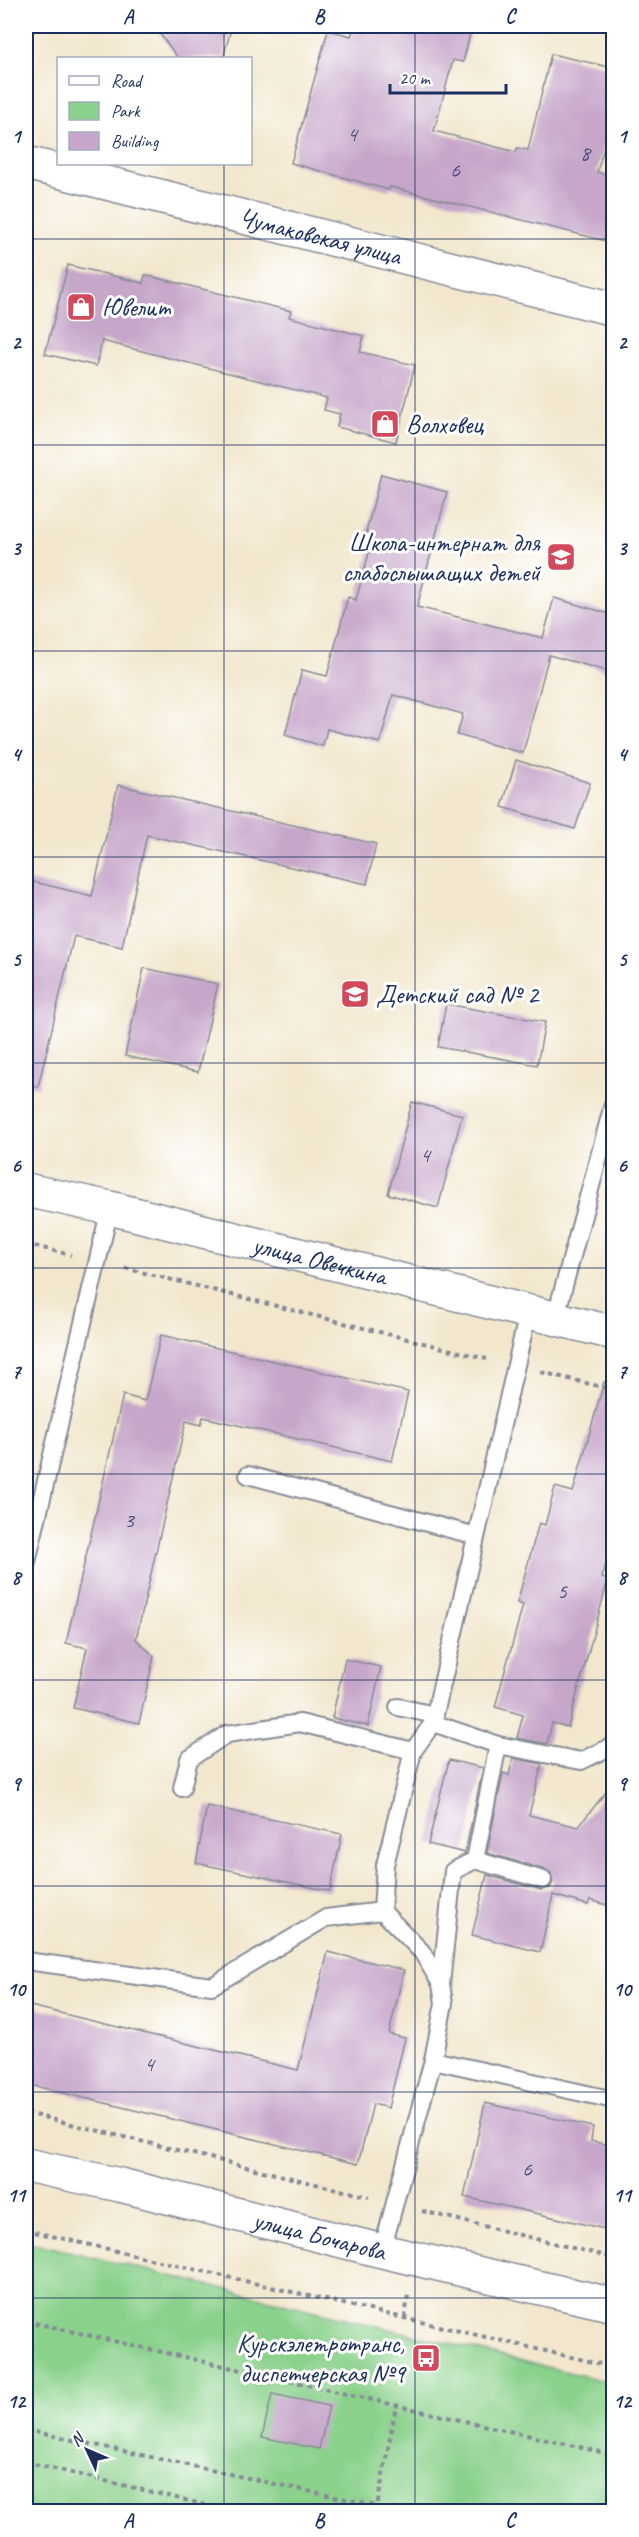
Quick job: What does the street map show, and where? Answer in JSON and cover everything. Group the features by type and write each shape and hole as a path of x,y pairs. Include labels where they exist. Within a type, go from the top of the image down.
{"street":[{"name":"Чумаковская улица","path":"26,163 614,309"},
{"name":"улица Овечкина","path":"26,1190 110,1208 614,1333"},
{"name":"улица Бочарова","path":"26,2165 120,2185 382,2251 614,2305"}],"lane":[{"path":"441,1984 422,1952 382,1911 385,1865 413,1751 434,1719 516,1366 542,1316 614,1101"},
{"path":"26,1566 110,1208"},
{"path":"248,1475 476,1536"},
{"path":"398,1707 498,1744 581,1761 614,1745"},
{"path":"182,1788 189,1759 227,1734 300,1723 413,1751"},
{"path":"475,1860 498,1744"},
{"path":"382,2251 433,2060 444,2003 441,1984 453,1871 475,1860 543,1880"},
{"path":"26,1961 212,1986 326,1918 382,1911"},
{"path":"433,2060 614,2100"}],"path":[{"path":"26,60 33,26"},
{"path":"26,1244 614,1390"},
{"path":"26,2113 614,2258"},
{"path":"26,2230 614,2367"},
{"path":"26,2321 614,2455"},
{"path":"376,2511 396,2406"},
{"path":"26,2430 377,2506"},
{"path":"26,2462 235,2511"}],"green space":[{"path":"26,2241 613,2383 613,2511 26,2512"}],"building":[{"path":"154,26 232,26 223,57 177,57"},
{"path":"354,26 472,26 463,62 453,60 434,131 516,152 517,148 528,150 551,54 614,68 614,113 597,172 614,177 614,243 390,187 389,190 291,163 328,30 351,36"},
{"path":"68,265 143,283 145,275 291,311 289,317 364,336 360,352 415,365 396,442 337,427 340,414 324,410 327,398 102,341 96,366 45,354"},
{"path":"381,474 447,492 417,607 543,638 554,598 614,615 614,673 549,655 523,753 457,735 463,714 393,695 380,743 327,729 323,746 285,735 302,670 327,676 348,597 356,600 374,535 366,532"},
{"path":"516,760 590,783 575,829 502,807"},
{"path":"118,785 376,844 367,884 147,835 122,947 74,936 38,1087 26,1085 26,880 92,896"},
{"path":"144,968 218,984 198,1072 125,1056"},
{"path":"446,1004 545,1022 537,1065 438,1047"},
{"path":"412,1102 462,1115 438,1208 388,1194"},
{"path":"161,1335 408,1392 392,1461 203,1417 201,1425 186,1421 136,1639 154,1656 139,1723 73,1708 87,1648 66,1643 123,1395 145,1401"},
{"path":"604,1382 614,1383 614,1536 602,1578 608,1580 568,1727 552,1723 547,1744 517,1738 523,1715 495,1707 523,1605 517,1603 539,1523 545,1525 555,1487 573,1492"},
{"path":"345,1659 381,1667 368,1726 332,1718"},
{"path":"513,1758 542,1764 529,1815 578,1827 614,1782 614,1907 590,1900 588,1905 553,1895 540,1952 472,1935 487,1875 541,1890 550,1888 553,1882 551,1873 546,1870 487,1853 503,1773 509,1775"},
{"path":"449,1760 483,1768 465,1853 428,1844"},
{"path":"207,1806 342,1834 330,1891 196,1863"},
{"path":"328,1952 404,1970 389,2034 405,2038 388,2108 373,2104 358,2164 26,2084 26,2005 298,2070"},
{"path":"485,2103 593,2127 591,2141 614,2146 614,2231 464,2197"},
{"path":"272,2394 329,2406 319,2449 262,2437"}],"place":[{"name":"Ювелит","path":"81,307"},
{"name":"Волховец","path":"385,424"},
{"name":"Школа-интернат для слабослышащих детей","path":"561,557"},
{"name":"Детский сад № 2","path":"355,994"},
{"name":"Курскэлетротранс, диспетчерская №9","path":"426,2358"}]}
